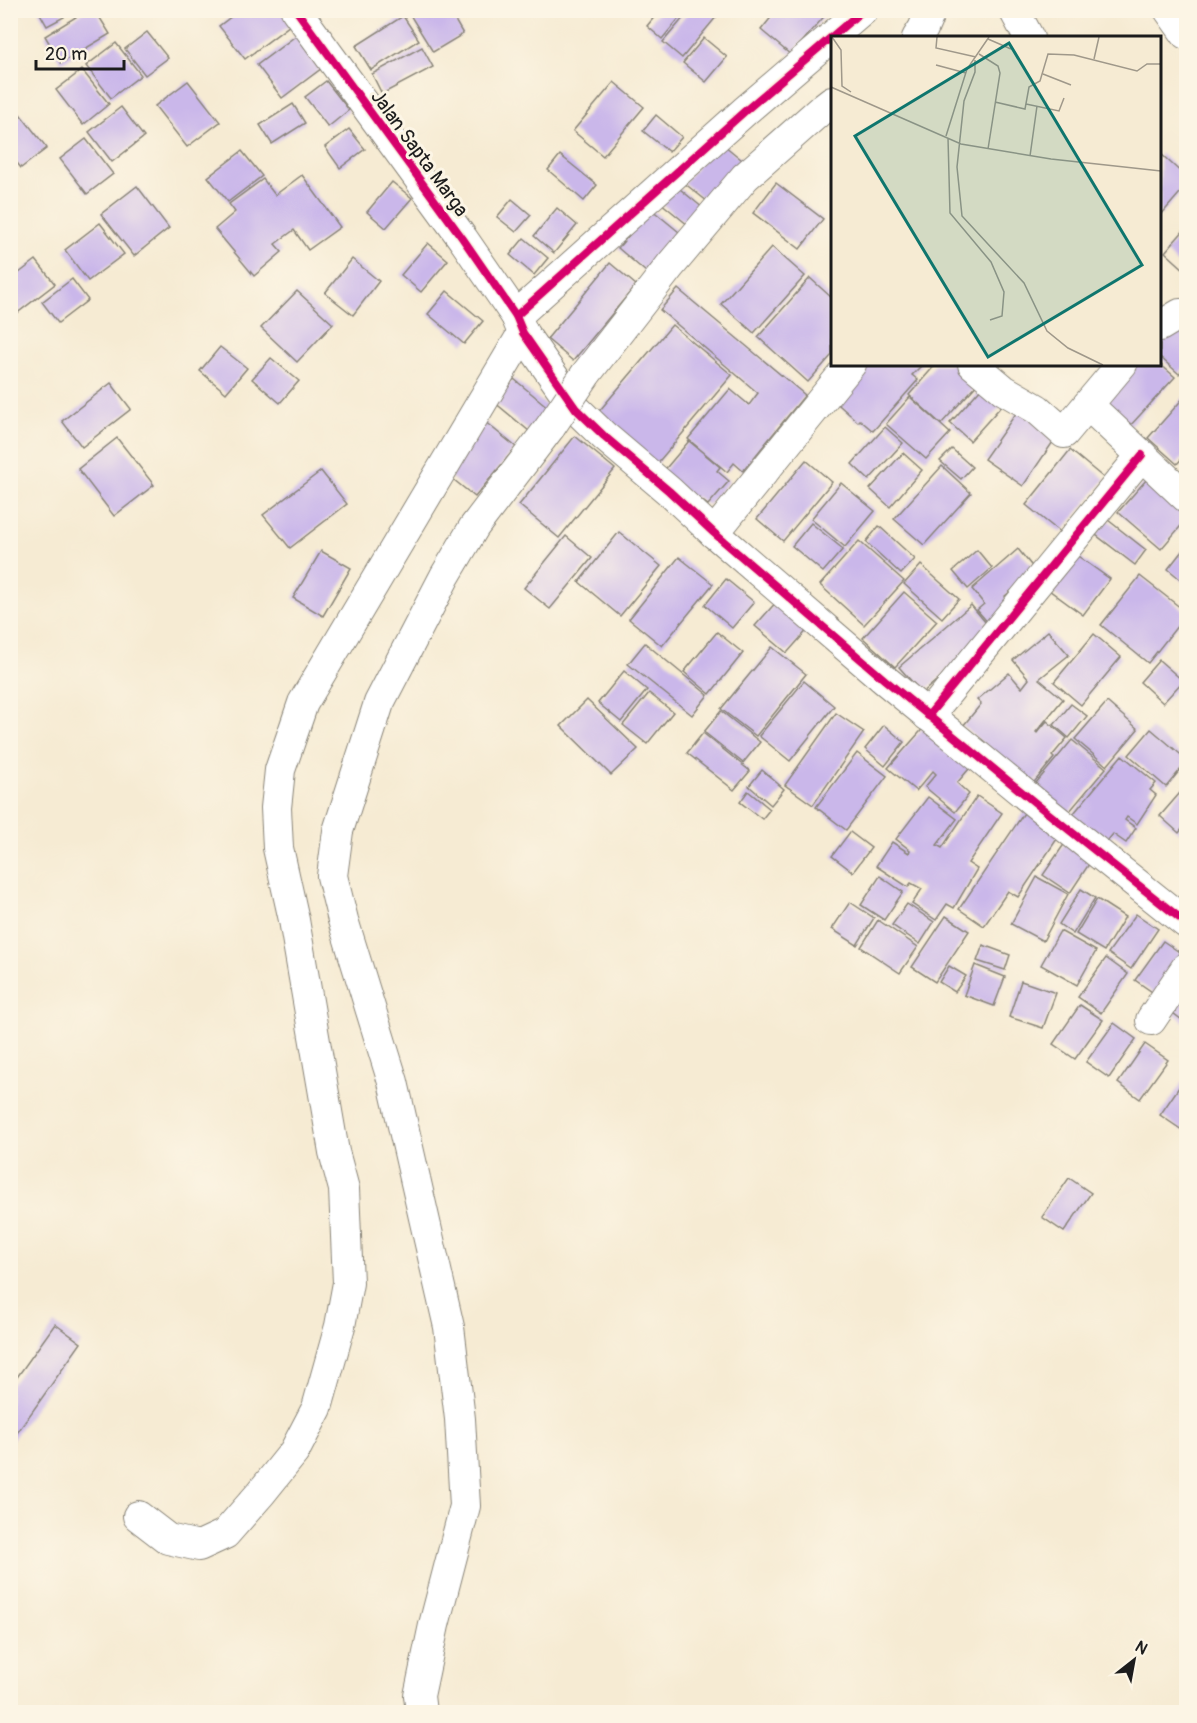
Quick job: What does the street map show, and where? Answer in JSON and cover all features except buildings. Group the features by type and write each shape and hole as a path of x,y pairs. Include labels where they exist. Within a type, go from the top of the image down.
{"street":[{"name":"Jalan Sapta Marga","path":"296,10 464,239 576,409 604,436 669,490 714,533 928,716 1186,923"},
{"path":"918,36 931,10"},
{"path":"1014,10 1028,36"},
{"path":"1169,10 1186,34"},
{"path":"138,1516 168,1539 199,1546 225,1534 294,1452 316,1408 340,1326 348,1283 344,1189 334,1152 294,920 278,848 276,808 280,770 303,703 520,325 737,118 849,15"},
{"path":"421,1713 419,1696 434,1625 465,1506 460,1419 449,1327 393,1082 343,920 332,876 338,831 379,703 445,576 474,527 551,426 586,374 670,266 745,177 831,102"},
{"path":"1161,325 1180,314 1186,314"},
{"path":"714,533 849,366"},
{"path":"976,366 1004,390 1037,409 1064,434 1120,366"},
{"path":"1088,405 1186,497"},
{"path":"928,716 1142,455"},
{"path":"1151,1020 1186,968"}],"cycle path":[{"path":"296,10 463,239 516,316 523,333 576,409 714,533 885,680 1186,923"},
{"path":"833,36 863,10"},
{"path":"516,316 745,111 831,37"},
{"path":"928,716 1142,455"}]}
